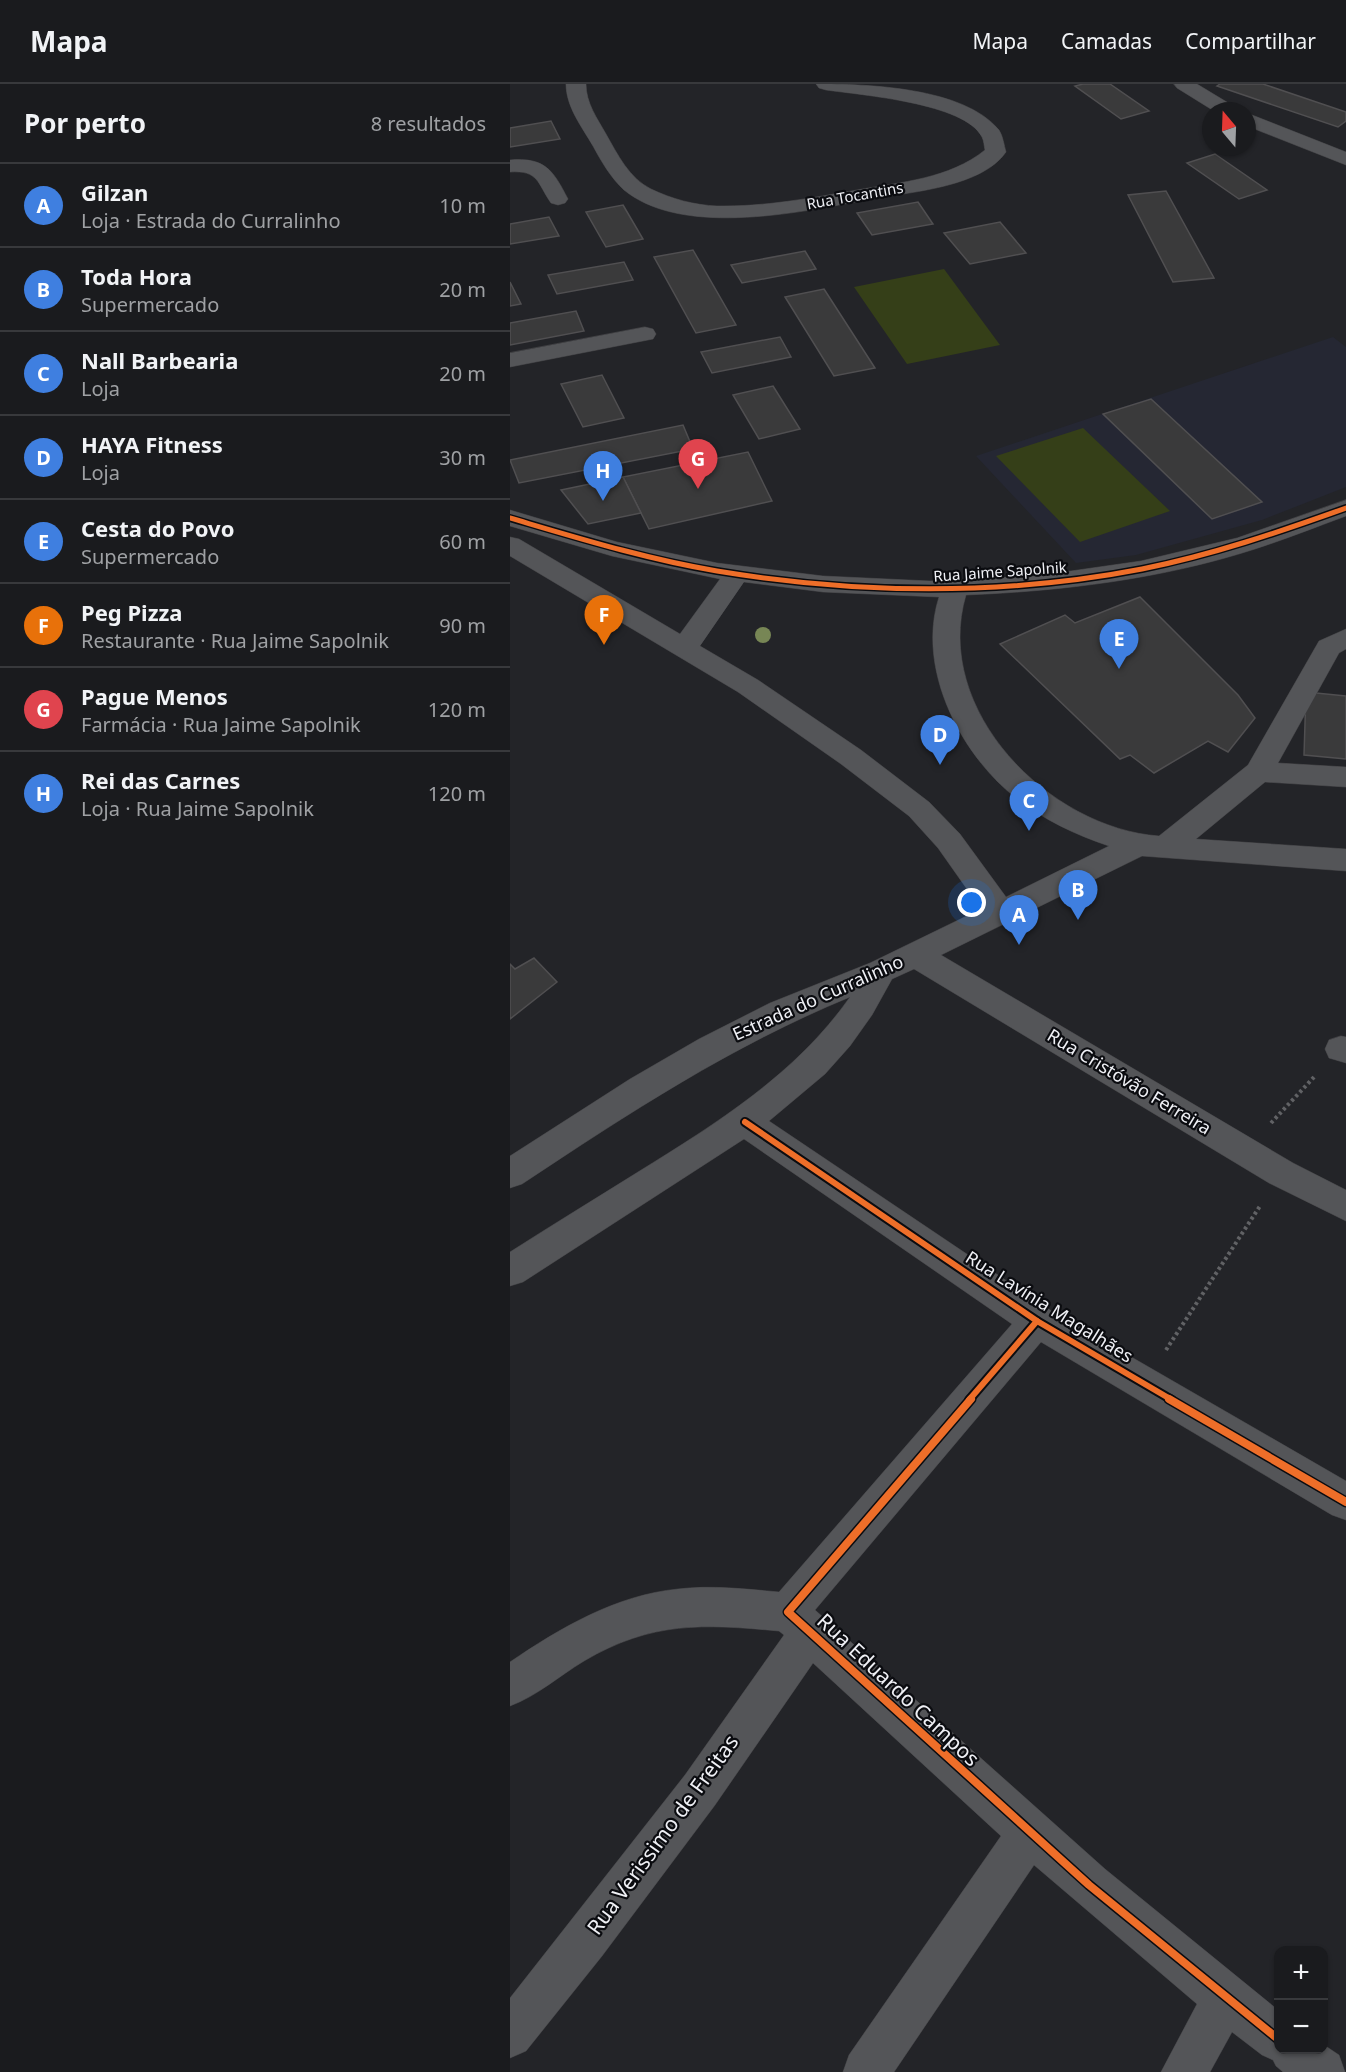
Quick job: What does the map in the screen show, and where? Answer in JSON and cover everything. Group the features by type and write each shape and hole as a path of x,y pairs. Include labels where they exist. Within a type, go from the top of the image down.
{"street":[{"name":"Rua Tocantins","path":"576,84 575,90 582,109 619,174 634,188 650,197 684,208 716,212 744,212 774,210 827,201 957,175 986,161 996,152 997,141 987,127 976,118 949,106 826,84"},
{"path":"1184,84 1213,102"},
{"path":"1256,123 1346,159"},
{"path":"510,166 535,167 543,172 558,199"},
{"path":"510,360 645,334"},
{"name":"Rua Jaime Sapolnik","path":"510,518 622,550 737,574 875,588 954,590 1092,577 1170,563 1300,527 1346,508"},
{"path":"510,545 685,647 806,725 919,809 949,841 1001,914"},
{"path":"685,647 737,574"},
{"path":"954,590 946,617 952,675 963,711 981,745 1011,778 1042,803 1075,823 1106,835 1151,846 1346,860"},
{"path":"1346,638 1329,647 1259,772 1346,777"},
{"name":"Estrada do Curralinho","path":"510,1174 642,1088 711,1048 782,1012 881,971 1151,846 1259,772"},
{"name":"Rua Cristóvão Ferreira","path":"914,954 1281,1173 1346,1207"},
{"path":"510,1271 745,1122 793,1084 836,1043 865,1003 881,971"},
{"name":"Rua Lavínia Magalhães","path":"745,1122 1037,1321 1346,1502"},
{"path":"510,1686 598,1632 640,1616 677,1608 726,1607 799,1622 1037,1321"},
{"name":"Rua Eduardo Campos","path":"799,1622 1029,1834 1225,1998 1274,2036"},
{"name":"Rua Verissimo de Freitas","path":"510,2035 586,1940 700,1790 799,1622"},
{"path":"866,2072 1029,1834"},
{"path":"1184,2072 1225,1998"},
{"path":"1299,2054 1322,2072"}],"path":[{"path":"1245,1151 1343,1049"},
{"path":"1144,1384 1281,1173"}],"shaded area":[{"path":"1333,337 1346,347 1346,487 1262,520 1136,555 1076,563 976,456"}],"green space":[{"path":"944,269 1000,345 907,364 854,287"},
{"path":"1083,428 1170,511 1080,542 996,456"}],"building":[{"path":"1110,84 1149,111 1121,119 1075,86"},
{"path":"1220,84 1263,84 1346,112 1346,121 1338,127 1217,86"},
{"path":"551,121 560,139 510,147 510,128"},
{"path":"1209,156 1218,156 1267,190 1239,199 1187,163"},
{"path":"1166,191 1214,278 1173,282 1128,195"},
{"path":"918,202 933,224 872,235 857,213"},
{"path":"623,205 643,239 606,247 586,212"},
{"path":"549,217 559,236 510,244 510,224"},
{"path":"1000,222 1026,253 970,264 944,233"},
{"path":"693,250 736,325 696,333 654,257"},
{"path":"805,251 816,269 742,283 731,265"},
{"path":"624,262 633,280 557,294 548,275"},
{"path":"510,282 521,304 510,306"},
{"path":"824,289 875,368 834,376 785,297"},
{"path":"576,311 584,331 510,345 510,323"},
{"path":"780,337 791,357 712,373 701,352"},
{"path":"602,375 624,418 583,427 561,384"},
{"path":"773,386 800,429 759,439 733,395"},
{"path":"1151,399 1262,502 1212,519 1103,414"},
{"path":"683,425 693,449 519,483 510,460"},
{"path":"748,452 772,501 649,529 623,477"},
{"path":"623,477 641,513 588,524 561,490"},
{"path":"1140,597 1238,695 1255,718 1228,752 1208,741 1154,773 1130,755 1120,759 1000,644 1065,615 1075,623"},
{"path":"1306,692 1346,696 1346,759 1304,755"},
{"path":"534,958 557,982 510,1019 510,964 515,969"}],"cycle path":[{"path":"510,518 612,548 717,571 823,584 930,589 1036,584 1141,569 1245,544 1346,508"},
{"path":"745,1122 1037,1321 1346,1502"},
{"path":"1037,1321 788,1612 1089,1885 1274,2036"}],"place":[{"name":"Pague Menos","path":"698,489"},
{"name":"Rei das Carnes","path":"603,501"},
{"name":"Peg Pizza","path":"604,645"},
{"name":"Cesta do Povo","path":"1119,669"},
{"name":"HAYA Fitness","path":"940,765"},
{"name":"Nall Barbearia","path":"1029,831"},
{"name":"Toda Hora","path":"1078,920"},
{"name":"Gilzan","path":"1019,945"}]}
